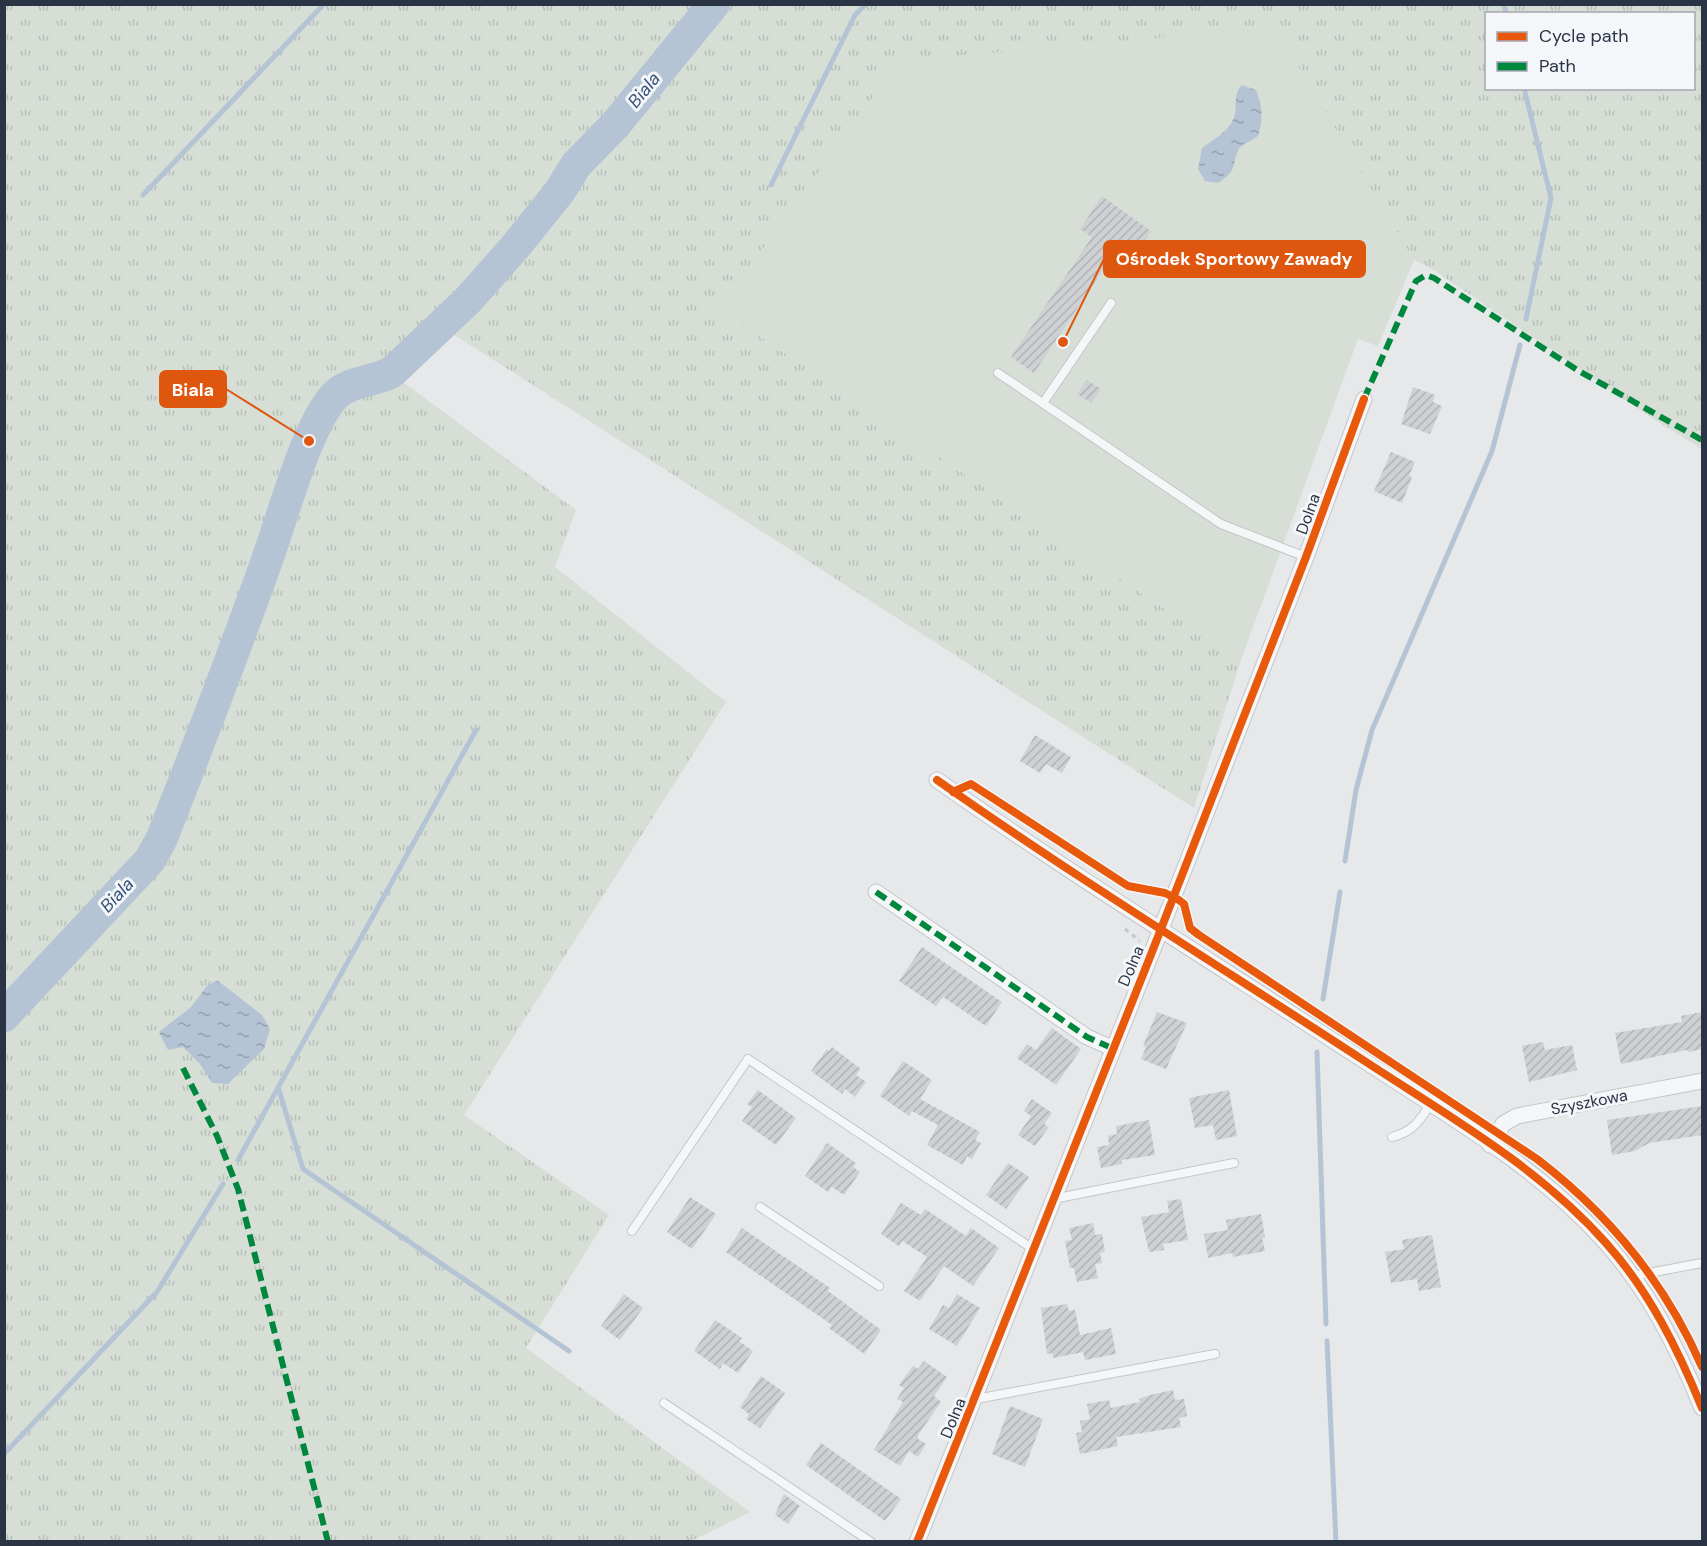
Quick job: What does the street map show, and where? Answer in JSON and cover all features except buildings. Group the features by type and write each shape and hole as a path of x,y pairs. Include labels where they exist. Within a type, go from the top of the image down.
{"street":[{"name":"Dolna","path":"917,1542 975,1399 1051,1200 1161,930 1306,557 1364,399"},
{"path":"936,780 1538,1178 1575,1210 1633,1276 1683,1361 1702,1408"},
{"path":"876,892 1087,1037 1112,1048"},
{"name":"Szyszkowa","path":"1490,1145 1503,1124 1517,1116 1702,1081"}],"lane":[{"path":"1043,403 1111,303"},
{"path":"998,373 1221,524 1306,557"},
{"path":"632,1231 748,1059 1033,1249"},
{"path":"1392,1137 1406,1134 1415,1127 1430,1105"},
{"path":"1051,1200 1234,1163"},
{"path":"760,1207 879,1286"},
{"path":"1633,1276 1702,1263"},
{"path":"975,1399 1215,1354"},
{"path":"664,1403 871,1542"}],"path":[{"path":"1125,929 1138,937 1142,945"}],"green space":[{"path":"5,5 1702,5 1702,449 1652,418 1432,269 1414,260 1274,28 719,309 1241,660 1194,808 450,332 403,382 576,510 555,567 726,702 464,1115 609,1215 526,1348 750,1512 689,1542 5,1542"},
{"path":"1275,27 1414,260 1378,346 1358,339 1241,660 719,309 899,61"}],"water":[{"path":"1242,85 1256,90 1260,102 1262,113 1258,136 1240,147 1232,170 1225,178 1218,183 1205,181 1198,169 1202,148 1220,135 1231,123 1235,114 1237,93"},
{"path":"217,980 262,1015 270,1029 264,1049 228,1084 212,1083 200,1064 183,1047 168,1050 159,1032 190,1008 207,986"}],"waterway":[{"path":"143,195 324,4"},
{"name":"Biala","path":"4,1016 150,860 162,838 242,630 303,454 321,415 331,400 352,385 392,372 468,300 560,191 576,165 615,125 714,4"},
{"path":"771,185 855,15 866,4"},
{"path":"1504,4 1506,12"},
{"path":"1524,90 1551,198 1526,319"},
{"path":"1345,861 1356,790 1372,730 1492,451 1520,345"},
{"path":"238,1160 476,730"},
{"path":"1323,999 1340,892"},
{"path":"1317,1052 1326,1324"},
{"path":"279,1090 303,1169 569,1351"},
{"path":"4,1454 157,1292 223,1184"},
{"path":"1327,1341 1336,1542"}],"marked path":[{"path":"1364,399 1416,281 1426,275 1579,371 1702,440"},
{"path":"876,892 1087,1037 1112,1048"},
{"path":"183,1068 217,1136 238,1189 328,1542"}],"cycle path":[{"path":"917,1542 1152,952 1306,557 1364,399"},
{"path":"937,780 1094,886 1457,1121 1521,1165 1551,1189 1606,1243 1636,1281 1661,1321 1702,1408"},
{"path":"953,792 971,784 1128,886 1165,893 1179,900 1184,904 1190,928 1199,935 1537,1159 1588,1203 1633,1252 1671,1307 1702,1367"}],"place":[{"name":"Ośrodek Sportowy Zawady","path":"1063,342"},
{"name":"Biala","path":"309,441"}]}
